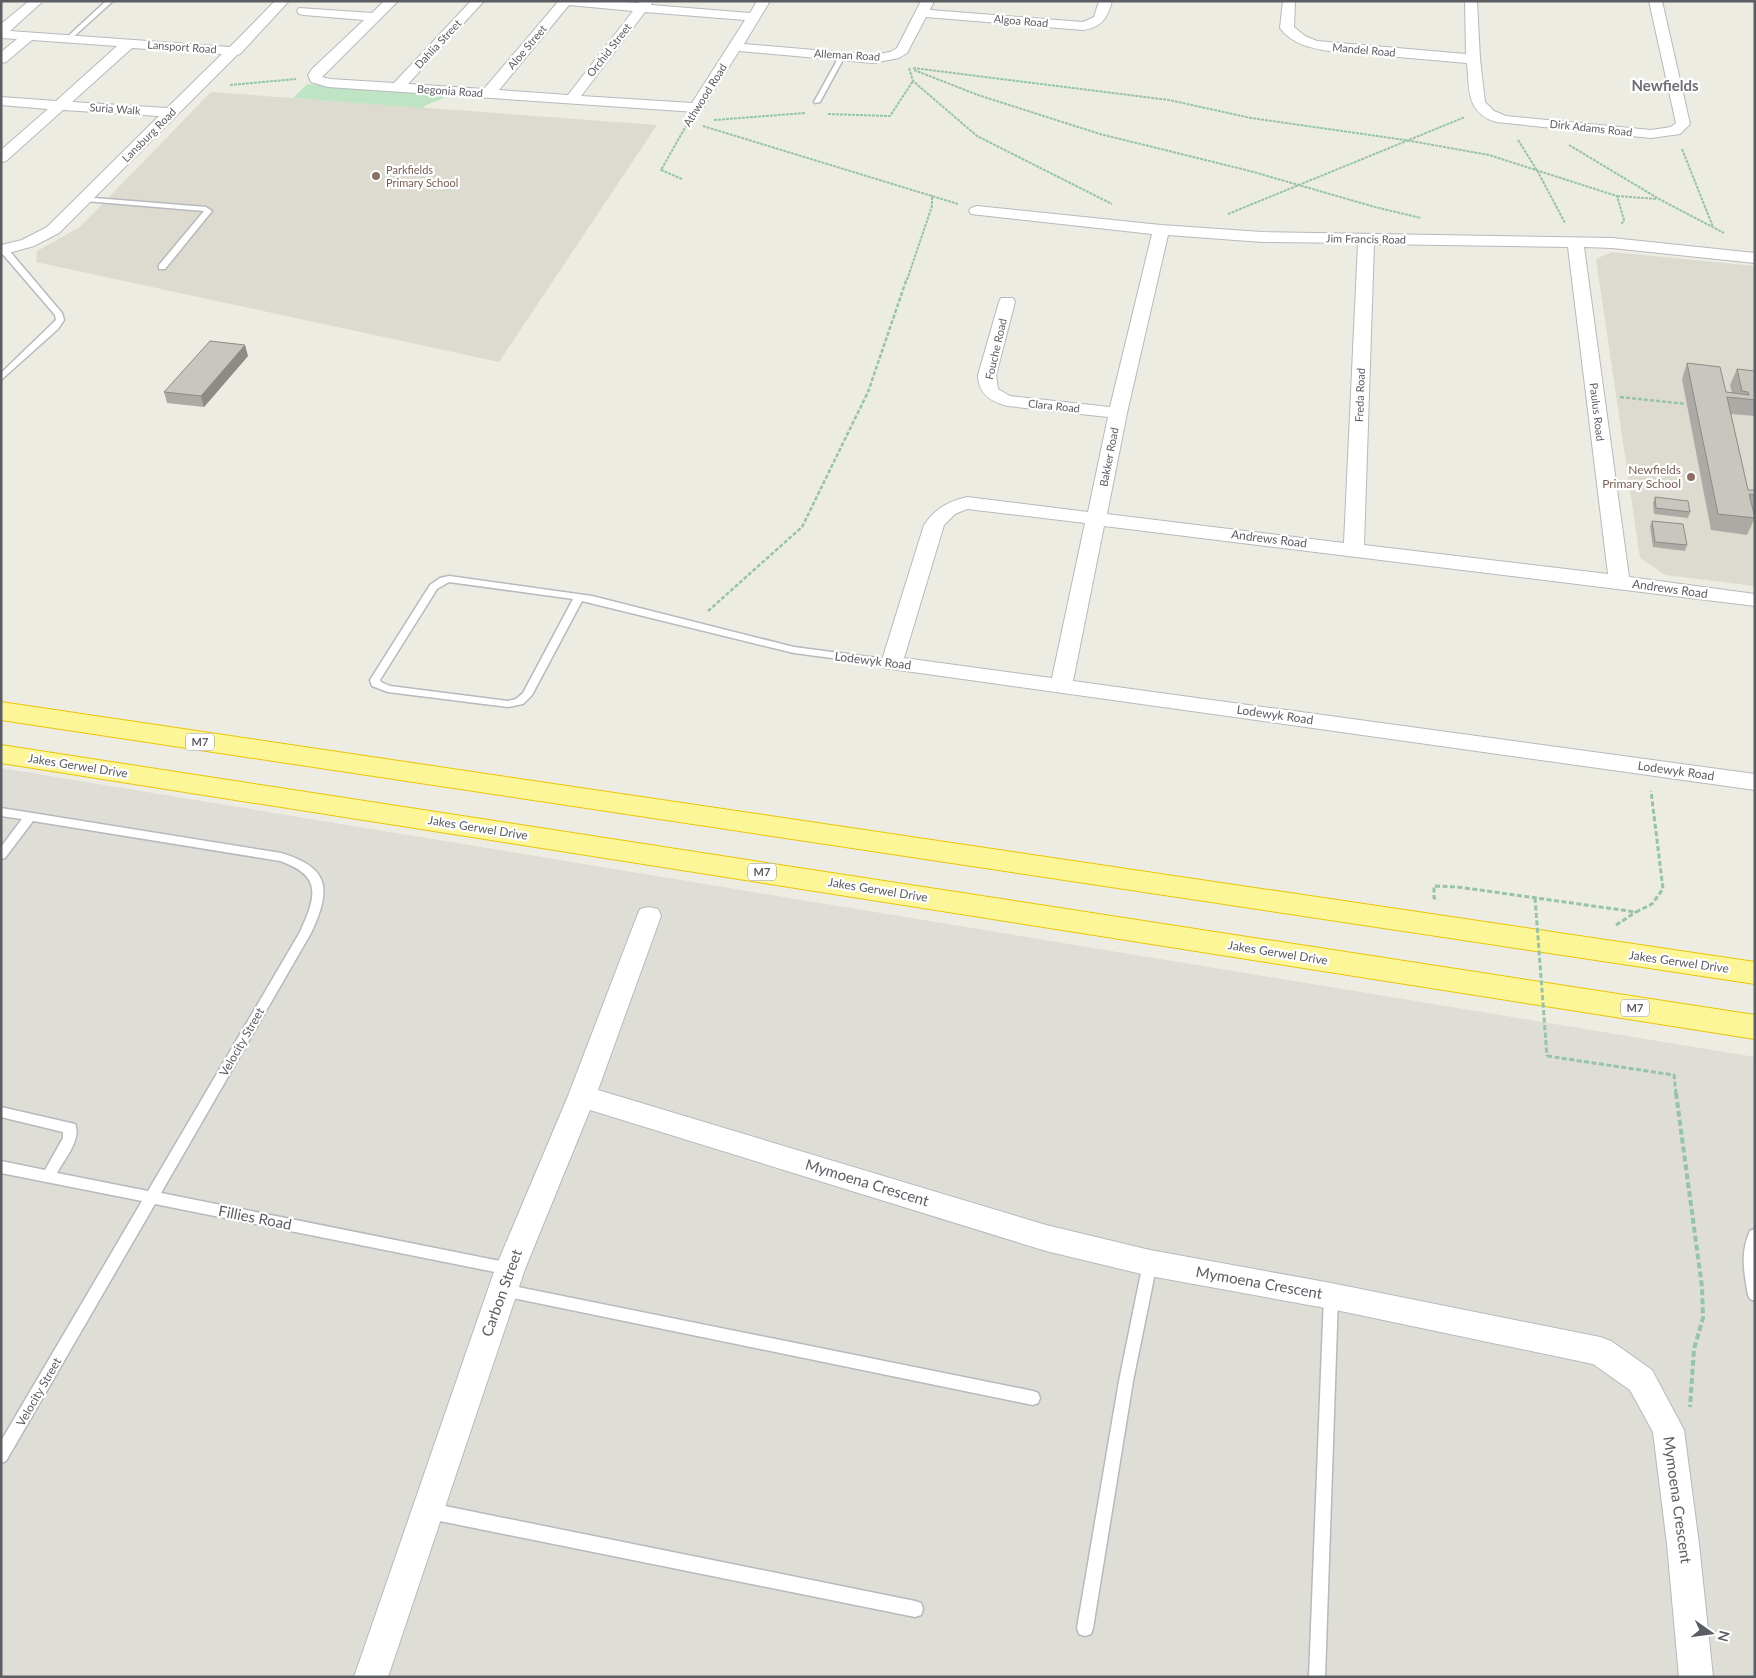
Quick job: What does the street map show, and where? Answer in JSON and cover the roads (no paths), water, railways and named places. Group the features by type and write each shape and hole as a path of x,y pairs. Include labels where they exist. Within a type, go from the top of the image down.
{"highway":[{"name":"Jakes Gerwel Drive","path":"1,711 1755,973"},
{"name":"Jakes Gerwel Drive","path":"1,754 1752,1027"},
{"path":"1571,946 1755,961"}],"street":[{"path":"1,33 36,1"},
{"name":"Lansburg Road","path":"2,250 28,243 53,230 283,1"},
{"path":"304,11 376,17 392,1"},
{"name":"Dahlia Street","path":"397,88 478,1"},
{"path":"562,1 645,4 754,17"},
{"name":"Aloe Street","path":"488,94 566,1"},
{"name":"Athwood Road","path":"696,108 764,1"},
{"name":"Algoa Road","path":"925,7 1084,26 1100,20 1106,1"},
{"name":"Mandel Road","path":"1289,1 1287,28 1295,36 1313,44 1473,59"},
{"path":"1471,1 1473,59"},
{"name":"Dirk Adams Road","path":"1473,59 1478,102 1481,108 1489,114 1505,120 1651,134 1674,131 1683,124 1655,1"},
{"name":"Orchid Street","path":"571,100 645,4"},
{"name":"Alleman Road","path":"735,47 873,59 898,54 925,7"},
{"name":"Begonia Road","path":"376,17 317,72 315,75 316,79 323,82 397,88 696,108"},
{"name":"Lansport Road","path":"1,33 235,50"},
{"path":"1,59 29,36"},
{"name":"Lansport Road","path":"60,105 129,43"},
{"name":"Suria Walk","path":"1,101 171,113"},
{"path":"1,158 60,105"},
{"name":"Jim Francis Road","path":"977,210 1161,230 1262,237 1612,243 1755,258"},
{"name":"Bakker Road","path":"1061,686 1118,413 1161,230"},
{"name":"Freda Road","path":"1354,550 1366,239"},
{"name":"Paulus Road","path":"1575,242 1619,582"},
{"name":"Fouche Road","path":"992,394 987,383 988,376 1007,302"},
{"name":"Clara Road","path":"992,394 1014,402 1118,413"},
{"name":"Andrews Road","path":"892,663 934,526 941,514 952,506 968,503 1755,600"},
{"name":"Lodewyk Road","path":"892,663 1755,782"},
{"name":"Carbon Street","path":"371,1677 506,1280 582,1096 649,916"},
{"name":"Mymoena Crescent","path":"582,1096 1046,1238 1150,1263 1331,1296 1600,1351 1641,1380 1668,1430 1683,1544 1696,1677"}],"lane":[{"path":"68,38 110,1"},
{"path":"817,102 842,56"},
{"path":"85,199 206,209 208,211 207,214 162,267"},
{"path":"1,378 60,320 59,315 2,250"},
{"name":"Lodewyk Road","path":"579,597 527,695 519,702 508,704 388,689 376,684 375,680 433,587 443,580 449,579 579,597 794,650 892,663"},
{"name":"Velocity Street","path":"1,812 281,857 309,869 316,879 319,889 318,902 305,933 1,1456"},
{"path":"1,855 30,817"},
{"path":"1,1112 70,1128 68,1139 48,1177"},
{"name":"Fillies Road","path":"1,1168 153,1197 899,1372 1033,1398"},
{"path":"1755,1235 1749,1258 1755,1295"},
{"path":"1085,1628 1126,1381 1150,1263"},
{"path":"1317,1677 1331,1296"},
{"path":"428,1510 915,1609"}],"place":[{"name":"Parkfields Primary School","path":"376,176"},
{"name":"Newfields Primary School","path":"1691,477"}],"district":[{"name":"Newfields","path":"1665,86"}]}
